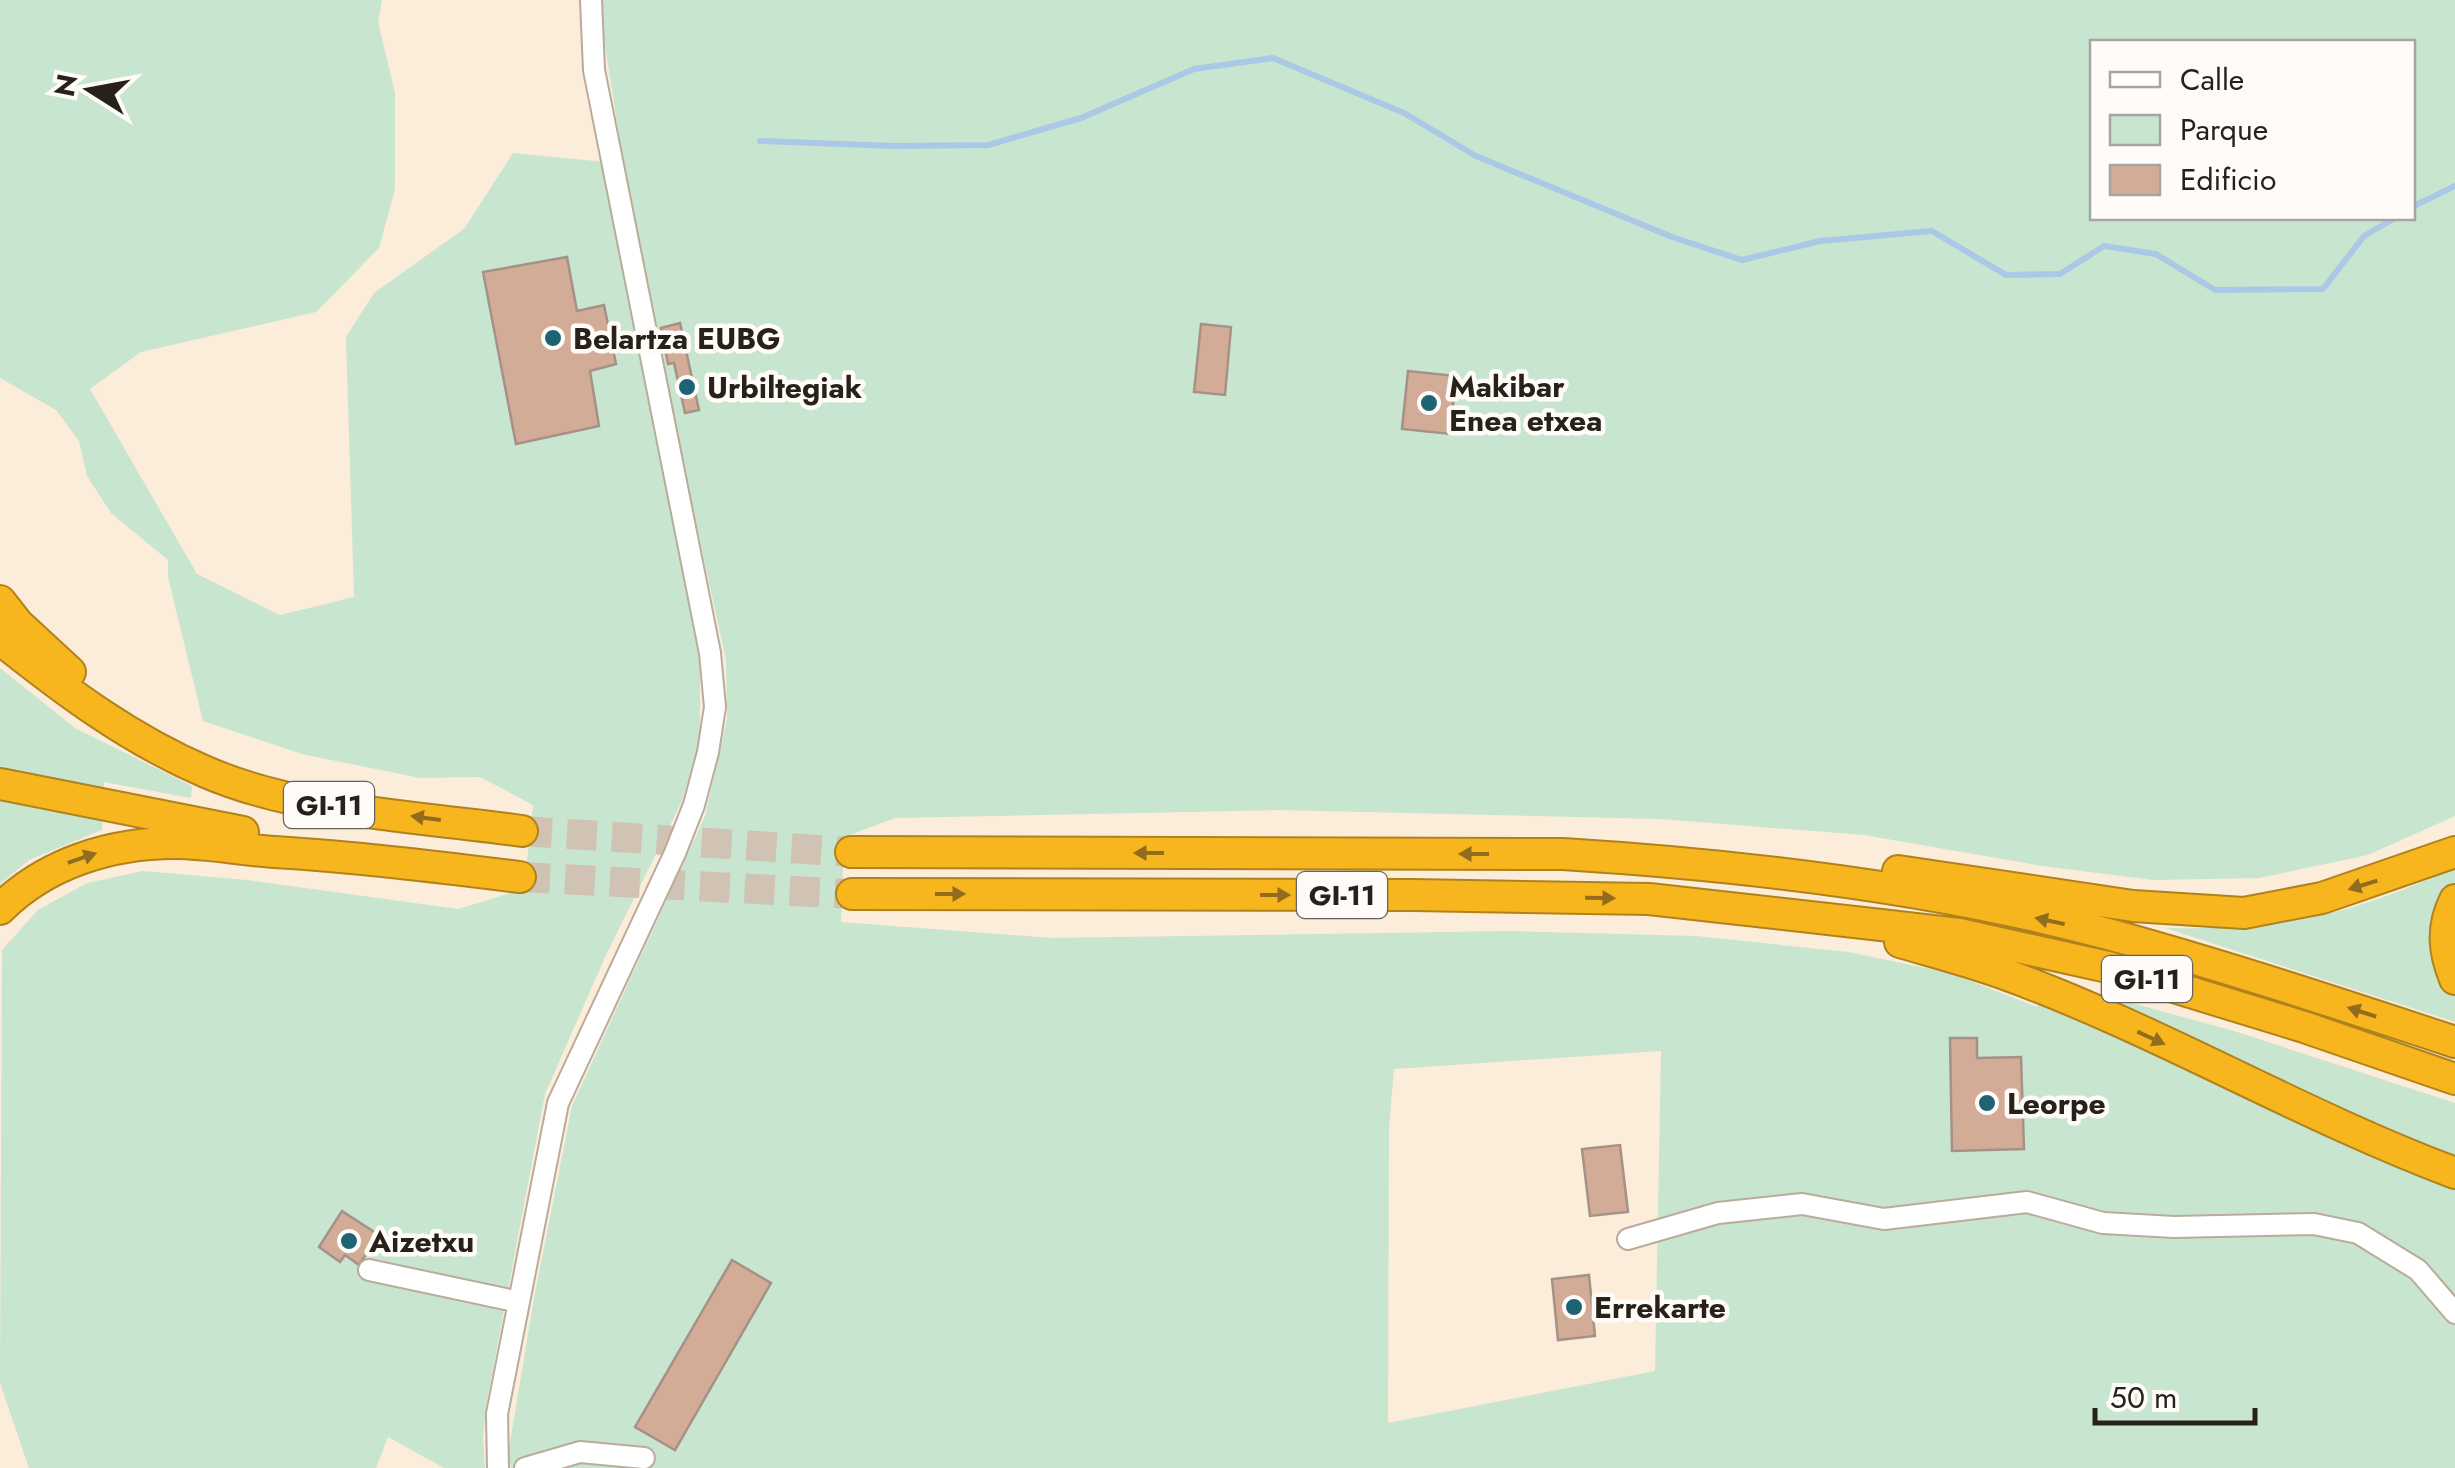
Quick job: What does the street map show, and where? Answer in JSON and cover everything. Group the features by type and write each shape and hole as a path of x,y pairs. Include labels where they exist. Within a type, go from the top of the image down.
{"highway":[{"path":"0,601 18,624 146,742"},
{"name":"GI-11","path":"0,639 82,704 208,773 301,801 522,830"},
{"name":"GI-11","path":"0,784 373,858 520,877"},
{"path":"0,909 41,876 97,853 130,846 176,843 373,858"},
{"name":"GI-11","path":"851,852 1563,854 1641,859 1928,895 2088,930 2455,1042"},
{"path":"1641,859 1777,856 1942,876 2133,906 2244,913 2322,898 2455,852"},
{"name":"GI-11","path":"852,894 1413,894 1649,899 1959,934 2112,968 2455,1079"},
{"path":"2455,900 2444,934 2446,956 2455,980"},
{"path":"1830,920 2002,973 2100,1013 2366,1139 2455,1174"}],"street":[{"path":"498,1468 496,1414 558,1104 694,805 708,752 714,707 710,653 594,70 591,0"},
{"path":"1628,1239 1718,1213 1802,1204 1884,1218 2027,1202 2103,1223 2174,1227 2314,1224 2358,1233 2418,1270 2455,1313"},
{"path":"370,1270 518,1302"},
{"path":"526,1468 580,1452 644,1458"}],"green space":[{"path":"0,0 382,0 378,22 395,93 395,189 379,248 316,312 141,352 90,389 197,574 280,615 354,597 346,337 374,293 464,229 513,153 605,162 700,658 700,738 682,801 606,955 545,1094 487,1401 485,1468 444,1468 388,1437 376,1468 29,1468 0,1383 2,950 38,910 87,883 143,871 247,880 458,909 524,889 533,805 480,777 420,778 302,754 203,721 168,577 168,560 111,513 87,476 79,441 56,410 0,378"},
{"path":"598,0 2455,0 2455,816 2368,855 2259,878 2153,880 2042,866 1864,835 1660,819 1278,810 895,818 844,837 841,922 1051,938 1510,931 1696,936 1848,952 1950,973 2037,1007 2059,983 2234,1031 2455,1103 2455,1468 511,1468 508,1454 534,1298 572,1106 705,816 727,719 726,660 638,257","holes":["1661,1051 1655,1371 1388,1423 1389,1129 1394,1069"]},
{"path":"0,668 75,728 192,786 191,798 104,782 102,830 29,860 0,884"},
{"path":"2455,869 2455,1022 2165,928 2240,927 2314,917 2368,903"}],"building":[{"name":"Belartza EUBG","path":"567,257 577,311 604,305 616,364 590,371 599,426 516,444 483,272"},
{"name":"Urbiltegiak","path":"680,323 699,410 685,413 674,363 668,364 661,328"},
{"path":"1201,324 1231,327 1225,395 1194,392"},
{"name":"Makibar Enea etxea","path":"1408,371 1456,376 1450,434 1402,429"},
{"name":"Leorpe","path":"1950,1038 1977,1038 1977,1058 2021,1057 2024,1149 1952,1151"},
{"path":"1620,1145 1628,1212 1590,1216 1582,1149"},
{"name":"Aizetxu","path":"342,1211 379,1235 359,1265 345,1255 340,1262 319,1247"},
{"path":"732,1260 771,1283 675,1450 635,1427"},
{"name":"Errekarte","path":"1589,1275 1595,1336 1558,1340 1552,1279"}],"waterway":[{"path":"760,141 988,145 1081,118 1194,69 1273,58 1404,113 1476,156 1672,237 1742,260 1820,241 1932,231 2006,275 2060,274 2104,246 2156,254 2215,290 2323,289 2364,236 2392,220"},
{"path":"2415,206 2455,186"}],"tunnel":[{"path":"522,831 851,852"},
{"path":"520,877 852,894"}],"place":[{"name":"Belartza EUBG","path":"553,338"},
{"name":"Urbiltegiak","path":"687,387"},
{"name":"Makibar Enea etxea","path":"1429,403"},
{"name":"Leorpe","path":"1987,1103"},
{"name":"Aizetxu","path":"349,1241"},
{"name":"Errekarte","path":"1574,1307"}]}
